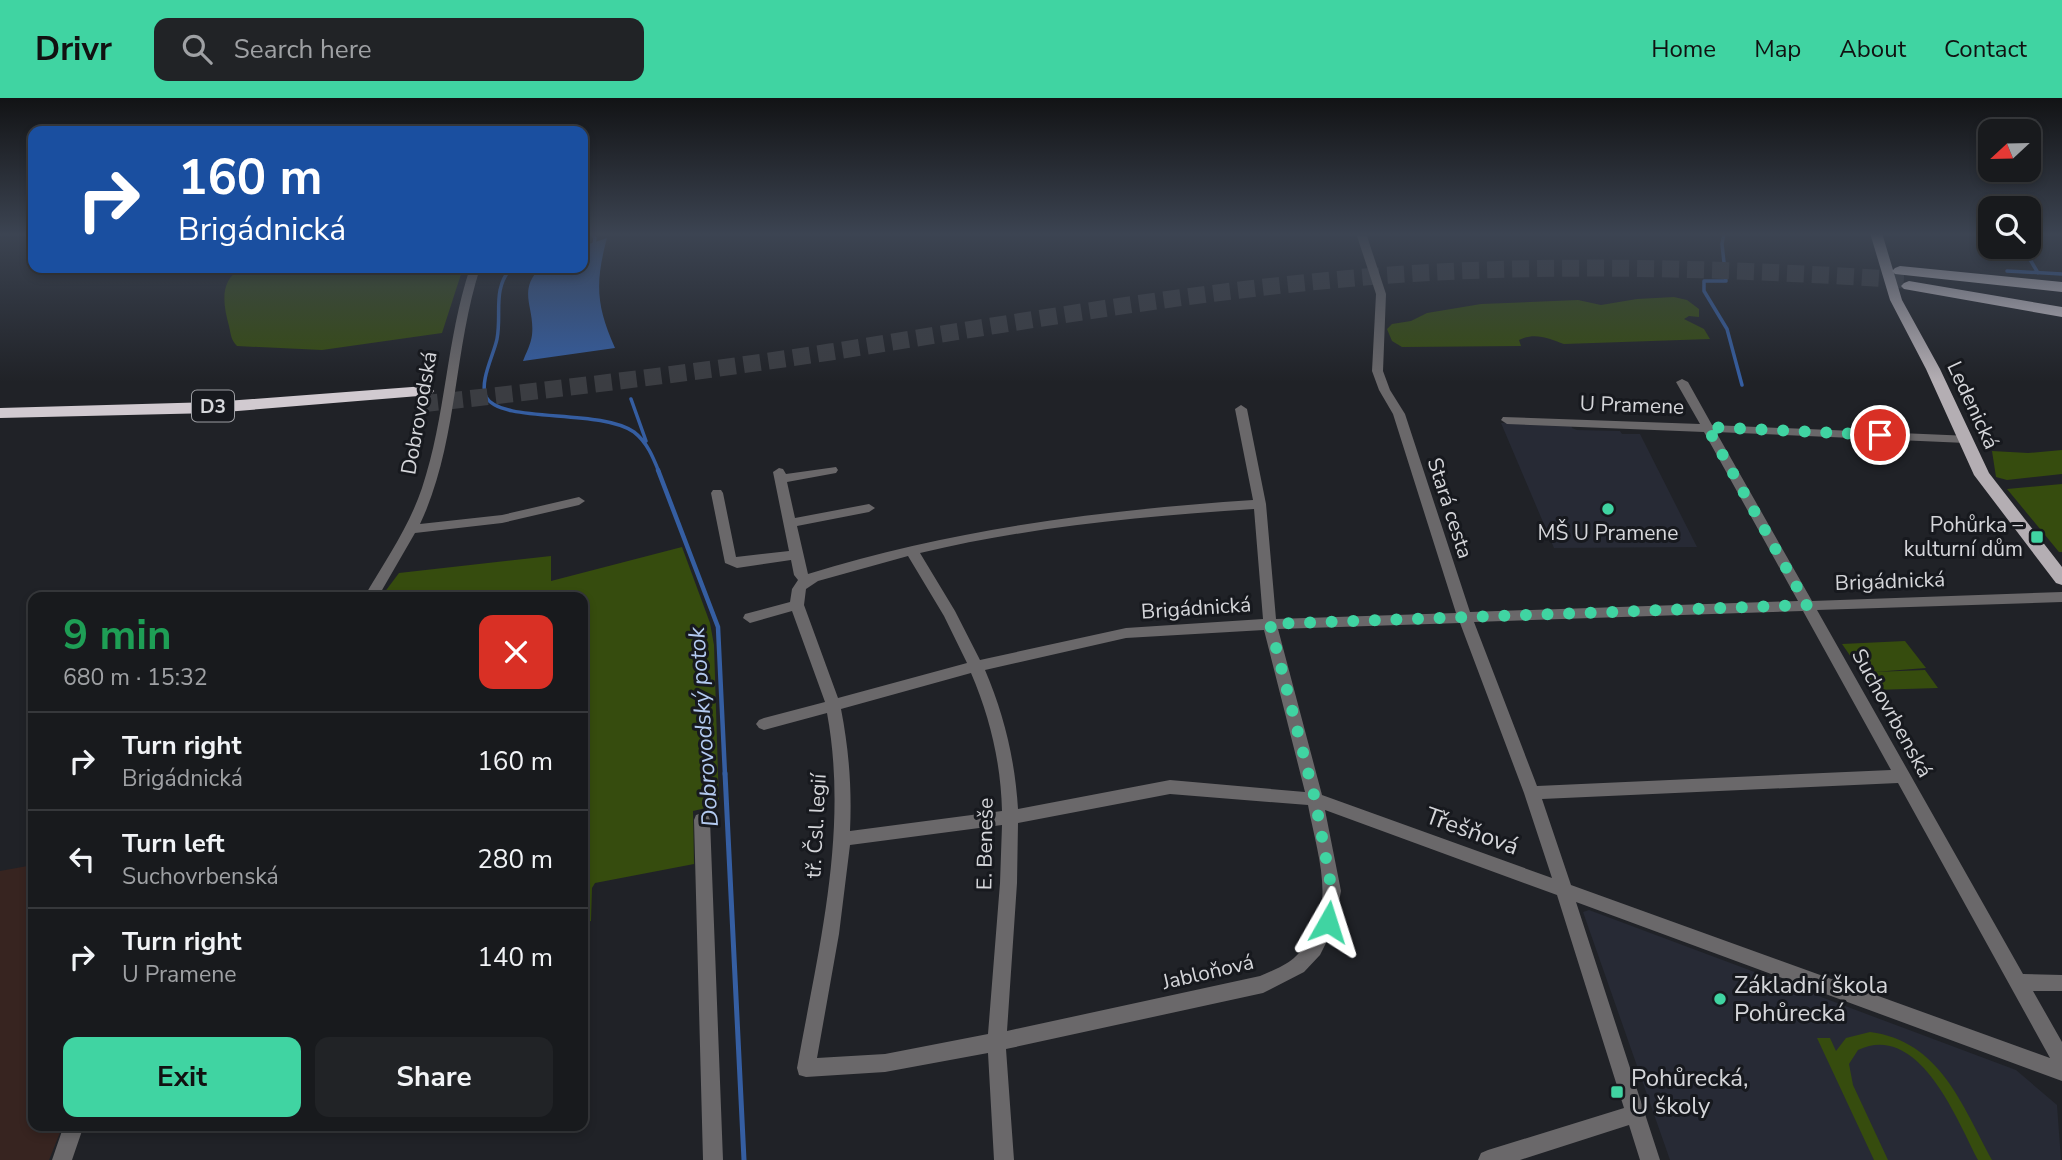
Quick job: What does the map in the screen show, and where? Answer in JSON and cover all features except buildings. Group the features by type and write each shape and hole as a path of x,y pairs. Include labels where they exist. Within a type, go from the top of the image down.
{"highway":[{"path":"1922,283 2062,312"},
{"path":"1940,283 2062,295"},
{"path":"2021,283 2062,287"},
{"name":"D3","path":"0,413 75,413 423,398 205,419 0,424"}],"main road":[{"name":"Ledenická","path":"1889,283 1982,475 2062,579"}],"street":[{"name":"Dobrovodská","path":"375,592 418,529 436,461 460,312 470,283"},
{"name":"Stará cesta","path":"1377,283 1381,294 1378,375 1383,390 1399,414 1464,618 1532,793 1650,1160"},
{"name":"Suchovrbenská","path":"1682,382 2062,1066"},
{"name":"Jabloňová","path":"806,1068 885,1063 997,1042 1263,984 1298,966 1320,940 1331,911 1332,891 1315,799 1270,624 1260,504 1241,409"},
{"name":"U Pramene","path":"1507,420 1966,439"},
{"name":"tř. Čsl. legií","path":"806,1068 842,839 843,777 833,706 800,592 801,575 780,475 832,470"},
{"path":"718,493 730,560 737,564 797,554"},
{"path":"418,529 502,519 579,502"},
{"path":"750,618 800,592 911,550 1062,522 1157,510 1260,504"},
{"path":"790,523 869,508"},
{"name":"E. Beneše","path":"911,550 955,618 976,666 999,732 1011,817 997,1042 1004,1160"},
{"name":"Brigádnická","path":"764,724 976,666 1126,633 1270,624 2062,597"},
{"path":"1532,793 1903,776"},
{"name":"Třešňová","path":"842,839 1011,817 1171,788 1315,799 2062,1072"},
{"path":"702,820 713,1160"},
{"path":"2017,982 2062,983"},
{"path":"1488,1160 1635,1114"},
{"path":"62,1160 72,1131"}],"shaded area":[{"name":"MŠ U Pramene","path":"1501,423 1571,424 1572,428 1577,430 1640,434 1697,547 1554,548"},
{"path":"28,866 28,1131 61,1131 49,1160 0,1160 0,871"},
{"name":"Základní škola Pohůrecká","path":"1589,910 2016,1070 2057,1105 2061,1160 1670,1160 1583,912"}],"green space":[{"path":"227,283 458,283 442,333 322,350 237,346 233,342 225,309"},
{"path":"1674,297 1687,300 1699,309 1699,317 1689,316 1684,319 1704,329 1710,339 1564,344 1536,336 1519,340 1521,346 1402,347 1392,341 1387,329 1392,324 1411,321 1427,313 1481,304 1578,300 1601,305"},
{"path":"2062,450 2062,474 2007,480 1996,477 1992,451 2028,453"},
{"path":"2062,484 2062,552 2059,552 2007,489"},
{"path":"682,547 710,623 714,645 719,805 693,811 694,864 595,883 592,888 591,921 588,922 588,592 385,592 399,573 551,556 551,581"},
{"path":"1905,641 1926,668 1874,672 1925,670 1938,688 1874,690 1842,644"},
{"path":"1870,1032 1894,1038 1914,1048 1931,1062 1959,1098 1992,1160 1978,1160 1947,1100 1917,1062 1900,1049 1880,1045 1858,1050 1849,1064 1853,1085 1888,1160 1874,1160 1817,1038 1830,1038 1836,1051 1846,1038"}],"water":[{"path":"530,283 599,283 604,319 615,348 523,361 532,335"}],"waterway":[{"name":"Dobrovodský potok","path":"503,283 498,329 484,384 486,397 495,405 511,410 598,420 618,425 634,432 643,440 659,472"},
{"path":"1704,283 1704,291 1727,329 1742,385"},
{"path":"631,399 646,441"},
{"name":"Dobrovodský potok","path":"658,470 718,627 725,775"},
{"name":"Dobrovodský potok","path":"725,773 744,1160"}],"tunnel":[{"path":"421,404 728,367 1164,300 1303,283"}],"place":[{"name":"MŠ U Pramene","path":"1608,509"},
{"name":"Pohůrka – kulturní dům","path":"2037,537"},
{"name":"Základní škola Pohůrecká","path":"1720,999"},
{"name":"Pohůrecká, U školy","path":"1617,1092"}],"route":[{"path":"1328,922 1332,891 1315,799 1270,624 1807,605 1707,427 1880,435"}]}
